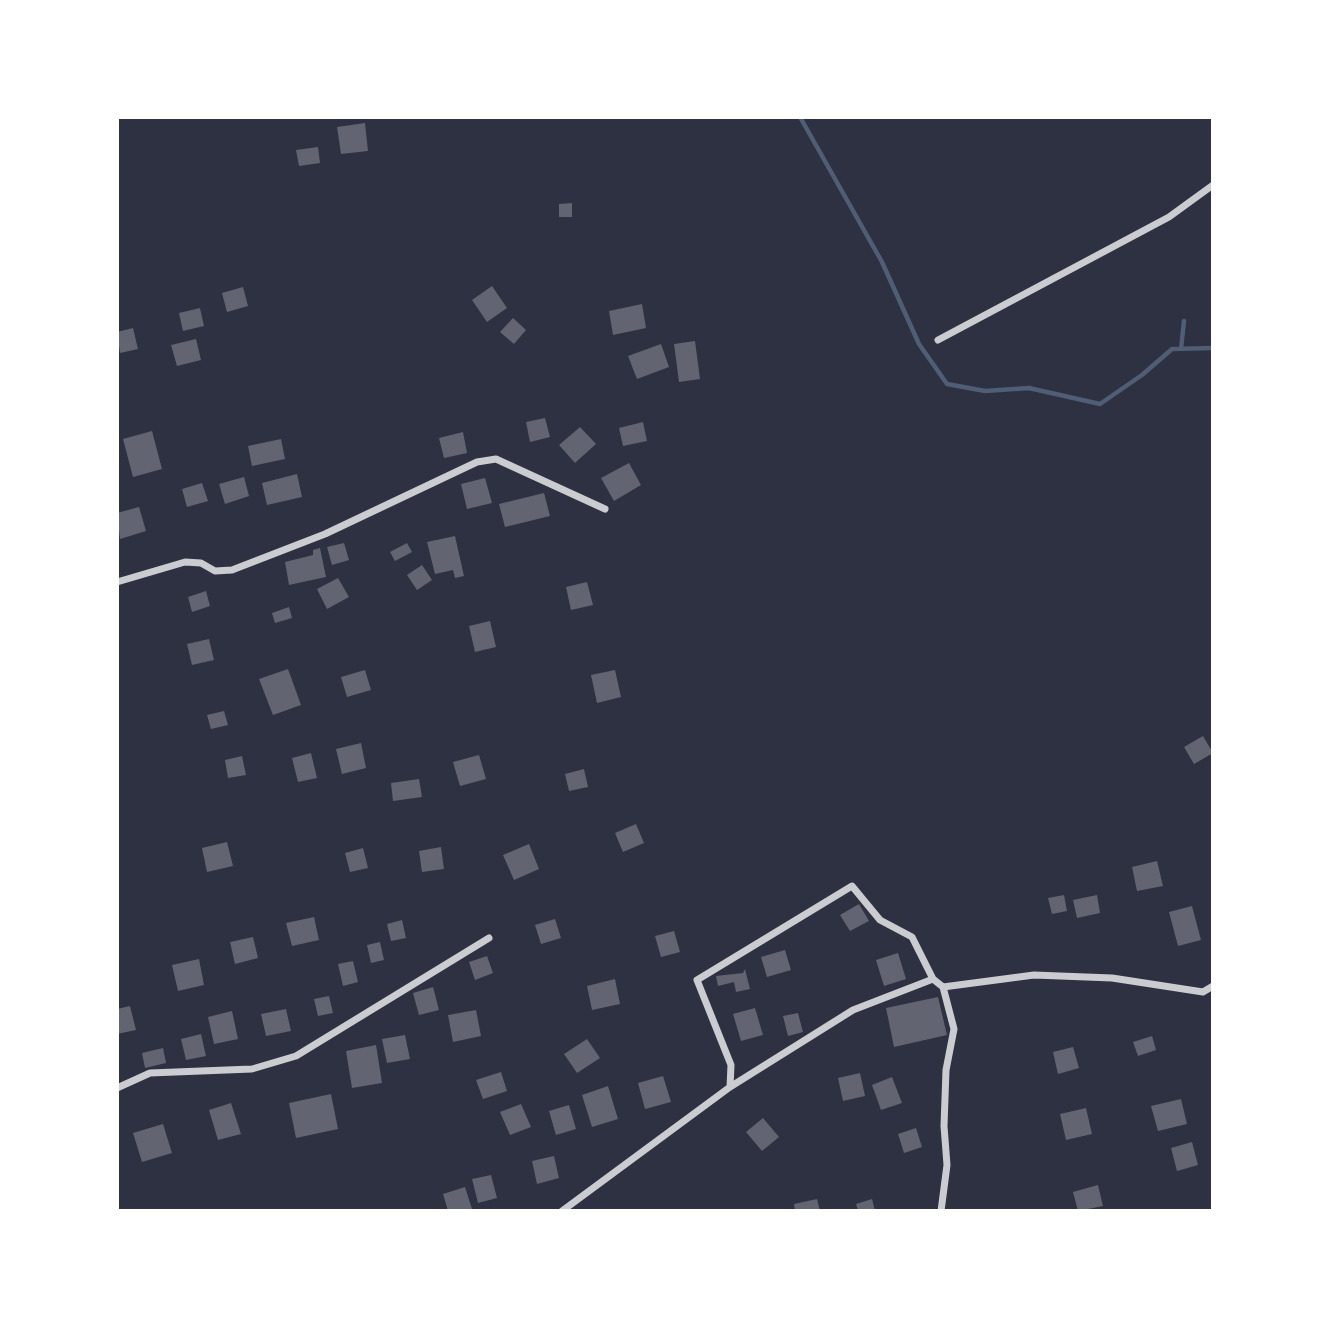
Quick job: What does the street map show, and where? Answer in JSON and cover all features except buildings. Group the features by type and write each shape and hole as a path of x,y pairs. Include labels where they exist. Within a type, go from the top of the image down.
{"street":[{"path":"938,340 1169,217 1213,186"},
{"path":"117,582 185,562 201,563 215,571 232,570 325,534 451,474 496,459 605,509"},
{"path":"730,1087 730,1065 697,980 852,886 880,920 912,937 933,978 943,987 954,1029 946,1070 944,1126 947,1165 941,1211"},
{"path":"117,1088 150,1073 252,1069 296,1056 489,938"},
{"path":"943,987 1034,975 1112,978 1203,992 1213,986"},
{"path":"562,1211 730,1087 853,1010 933,978"}],"waterway":[{"path":"800,117 882,262 919,344 947,384 985,391 1029,388 1100,404 1142,375 1172,349 1213,348"},
{"path":"1181,349 1184,321"}]}
